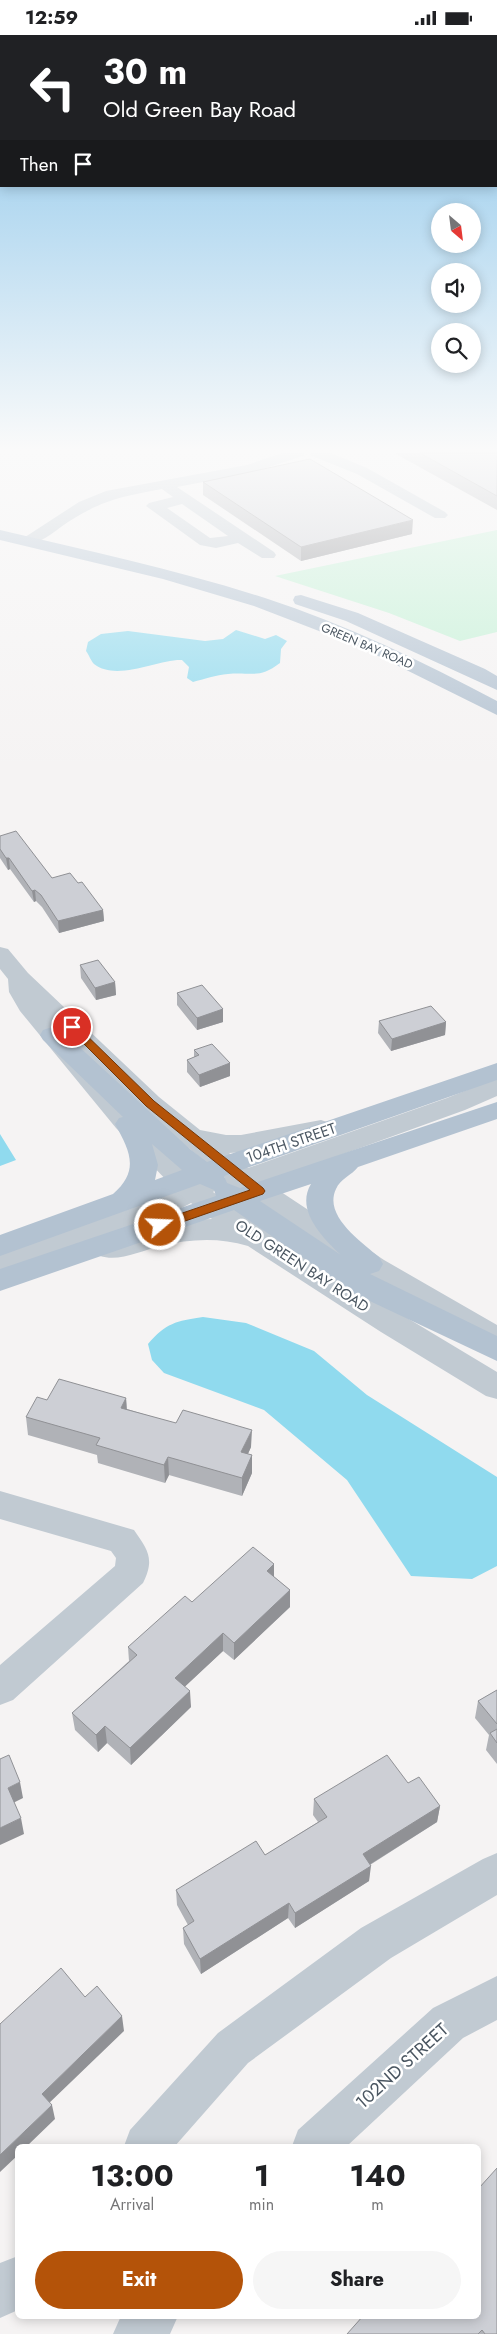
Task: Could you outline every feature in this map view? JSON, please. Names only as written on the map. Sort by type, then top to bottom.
[{"type":"main road","name":"GREEN BAY ROAD","points":[[103,560],[225,591],[291,614],[433,675],[497,709]]},
{"type":"main road","name":"GREEN BAY ROAD","points":[[168,560],[208,570],[352,617],[479,673],[497,684]]},
{"type":"main road","points":[[52,1035],[172,1148],[220,1186],[367,1287],[497,1349]]},
{"type":"main road","name":"104TH STREET","points":[[0,1280],[36,1267],[220,1186],[338,1126],[497,1071]]},
{"type":"main road","name":"104TH STREET","points":[[0,1246],[124,1201],[220,1186],[353,1159],[497,1110]]},
{"type":"main road","points":[[124,1201],[137,1189],[144,1171],[142,1149],[128,1124]]},
{"type":"main road","points":[[353,1159],[336,1170],[327,1179],[321,1192],[321,1213],[330,1228],[369,1264]]},
{"type":"street","name":"OLD GREEN BAY ROAD","points":[[0,954],[10,981],[52,1035],[128,1124],[220,1186],[369,1264],[497,1339]]},
{"type":"street","name":"OLD GREEN BAY ROAD","points":[[10,981],[187,1134],[220,1186],[262,1240],[409,1335],[497,1387]]},
{"type":"street","points":[[0,1265],[158,1207],[456,1104],[497,1086]]},
{"type":"street","points":[[187,1134],[208,1143],[226,1145],[338,1126]]},
{"type":"street","points":[[36,1267],[189,1231],[228,1230],[262,1240]]},
{"type":"street","points":[[0,1505],[122,1540],[133,1556],[131,1573],[0,1688]]},
{"type":"street","points":[[148,2144],[234,2048],[376,1943],[497,1873]]},
{"type":"street","name":"102ND STREET","points":[[316,2144],[448,2023],[497,1997]]},
{"type":"street","points":[[0,2294],[15,2282]]},
{"type":"street","points":[[137,2334],[151,2319]]},
{"type":"green space","points":[[351,560],[497,560],[497,632],[460,641],[389,613],[275,576]]},
{"type":"water","points":[[236,630],[265,639],[276,635],[287,641],[281,649],[280,663],[261,673],[224,675],[193,682],[187,678],[189,667],[182,660],[114,671],[103,669],[94,664],[86,651],[88,642],[101,634],[128,631],[205,641],[223,639]]},
{"type":"water","points":[[0,1134],[16,1160],[0,1166]]},
{"type":"water","points":[[203,1317],[246,1323],[314,1351],[367,1395],[497,1477],[497,1566],[472,1579],[411,1576],[347,1480],[264,1410],[164,1373],[152,1360],[148,1344],[160,1331],[172,1324]]},
{"type":"building","points":[[16,831],[52,878],[70,873],[78,883],[82,882],[103,910],[58,921],[41,895],[35,890],[32,891],[9,858],[6,858],[0,849],[0,836]]},
{"type":"building","points":[[98,960],[115,982],[95,988],[80,965]]},
{"type":"building","points":[[202,985],[223,1009],[197,1018],[177,993]]},
{"type":"building","points":[[431,1006],[446,1022],[392,1039],[379,1021]]},
{"type":"building","points":[[212,1044],[230,1063],[199,1075],[187,1060],[199,1055],[194,1050]]},
{"type":"building","points":[[59,1379],[126,1398],[121,1408],[176,1423],[183,1410],[252,1430],[241,1452],[252,1455],[242,1478],[168,1457],[164,1465],[96,1445],[100,1438],[26,1417],[37,1397],[47,1400]]},
{"type":"building","points":[[253,1547],[274,1564],[267,1571],[290,1590],[234,1643],[223,1633],[175,1678],[190,1691],[130,1748],[105,1726],[96,1735],[72,1713],[137,1655],[128,1647],[185,1596],[192,1602]]},
{"type":"building","points":[[497,1690],[497,1724],[478,1701]]},
{"type":"building","points":[[497,1729],[497,1743],[490,1733]]},
{"type":"building","points":[[9,1755],[20,1782],[8,1788],[21,1818],[0,1828],[0,1759]]},
{"type":"building","points":[[387,1755],[408,1783],[419,1777],[440,1806],[363,1854],[371,1866],[295,1913],[289,1903],[200,1959],[183,1928],[194,1921],[176,1890],[256,1841],[265,1855],[327,1817],[314,1799]]},
{"type":"building","points":[[61,1968],[85,1997],[97,1986],[122,2016],[42,2094],[52,2105],[0,2155],[0,2024]]},
{"type":"building","points":[[497,2168],[497,2334],[485,2334],[482,2330],[478,2334],[347,2334],[360,2319],[481,2319],[481,2186]]},
{"type":"route","points":[[72,1027],[140,1095],[259,1191],[160,1225]]}]
